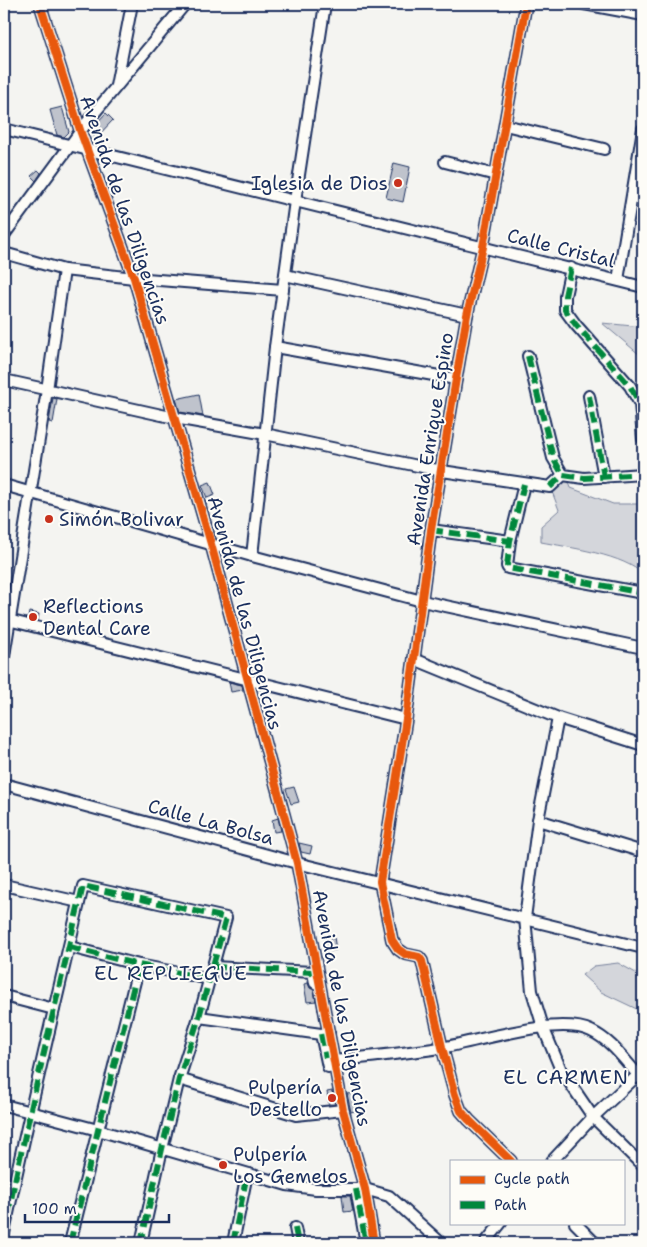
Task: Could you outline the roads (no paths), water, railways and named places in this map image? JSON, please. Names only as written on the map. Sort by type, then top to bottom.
[{"type":"street","name":"Avenida de las Diligencias","points":[[40,4],[80,133],[134,278],[211,544],[297,863],[325,1034],[334,1061],[360,1189],[374,1243]]},
{"type":"street","points":[[116,88],[132,4]]},
{"type":"street","points":[[4,234],[91,117],[186,4]]},
{"type":"street","points":[[252,556],[275,347],[325,4]]},
{"type":"street","name":"Avenida Enrique Espino","points":[[380,882],[406,719],[431,530],[456,379],[467,315],[484,247],[526,4]]},
{"type":"street","points":[[584,4],[643,15]]},
{"type":"street","points":[[505,125],[604,149]]},
{"type":"street","name":"Calle Cristal","points":[[4,129],[643,287]]},
{"type":"street","points":[[618,280],[643,129]]},
{"type":"street","points":[[445,162],[496,174]]},
{"type":"street","points":[[4,253],[64,270],[134,278],[283,290]]},
{"type":"street","points":[[571,268],[564,310],[630,386],[640,404],[643,439]]},
{"type":"street","points":[[4,656],[7,620],[47,390],[64,270]]},
{"type":"street","points":[[285,275],[467,315]]},
{"type":"street","points":[[275,347],[456,379]]},
{"type":"street","points":[[528,356],[553,458],[563,475]]},
{"type":"street","points":[[4,380],[175,418],[265,434],[442,471],[550,487],[563,475]]},
{"type":"street","points":[[589,396],[604,477]]},
{"type":"street","points":[[563,475],[584,478],[643,474]]},
{"type":"street","points":[[524,484],[510,541],[507,566],[510,569],[643,593]]},
{"type":"street","points":[[4,485],[252,556],[422,601],[643,648]]},
{"type":"street","points":[[431,530],[510,541]]},
{"type":"street","points":[[7,620],[406,719]]},
{"type":"street","points":[[414,659],[558,718],[643,745]]},
{"type":"street","points":[[558,718],[538,820],[525,918],[532,991],[561,1070],[593,1117],[643,1166]]},
{"type":"street","name":"Calle La Bolsa","points":[[4,784],[297,863],[643,948]]},
{"type":"street","points":[[538,820],[643,852]]},
{"type":"street","points":[[380,882],[392,940],[398,949],[405,954],[419,957],[422,961],[442,1047],[461,1111],[510,1160]]},
{"type":"street","points":[[4,885],[79,902]]},
{"type":"street","points":[[4,1232],[5,1217],[29,1111],[70,947],[83,886],[226,918],[199,1017],[179,1079],[141,1243]]},
{"type":"street","points":[[70,947],[139,965],[210,979]]},
{"type":"street","points":[[71,1243],[139,965]]},
{"type":"street","points":[[213,967],[313,972],[320,1019]]},
{"type":"street","points":[[4,996],[54,1009]]},
{"type":"street","points":[[199,1017],[325,1034],[333,1087]]},
{"type":"street","points":[[334,1061],[442,1047],[544,1027],[573,1027],[589,1030],[618,1051],[642,1075],[593,1117],[553,1160]]},
{"type":"street","points":[[179,1079],[296,1115],[343,1110]]},
{"type":"street","points":[[4,1105],[162,1148],[287,1185],[316,1189],[360,1189],[389,1196],[442,1243]]},
{"type":"street","points":[[233,1243],[247,1174]]},
{"type":"street","points":[[360,1189],[366,1243]]},
{"type":"street","points":[[486,1243],[500,1224]]},
{"type":"street","points":[[576,1224],[595,1243]]},
{"type":"street","points":[[295,1228],[298,1243]]},
{"type":"place","name":"Iglesia de Dios","points":[[398,183]]},
{"type":"place","name":"Simón Bolivar","points":[[49,519]]},
{"type":"place","name":"Reflections Dental Care","points":[[33,617]]},
{"type":"place","name":"Pulpería Destello","points":[[332,1098]]},
{"type":"place","name":"Pulpería Los Gemelos","points":[[223,1165]]},
{"type":"district","name":"EL REPLIEGUE","points":[[171,973]]},
{"type":"district","name":"EL CARMEN","points":[[566,1077]]}]
